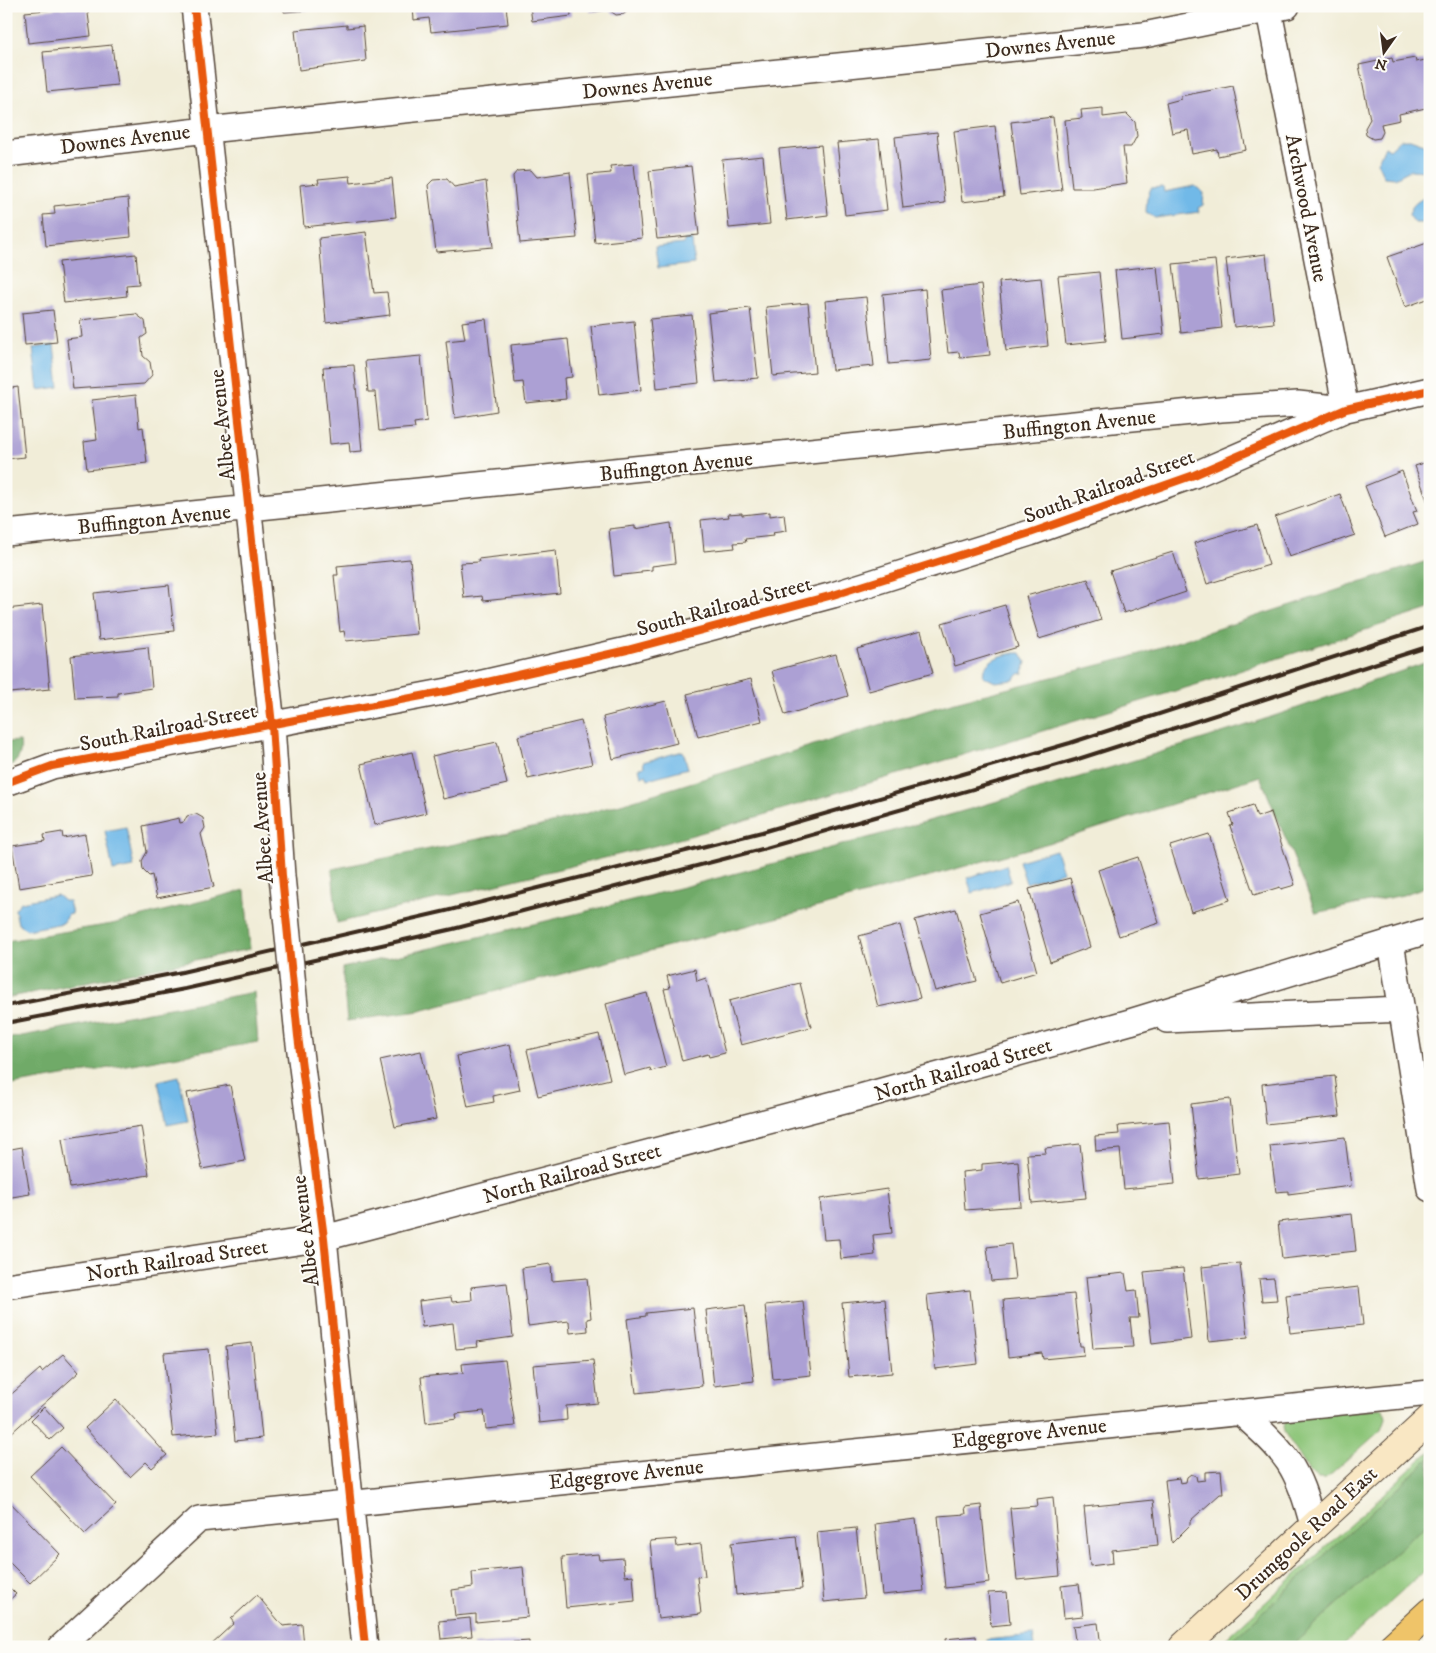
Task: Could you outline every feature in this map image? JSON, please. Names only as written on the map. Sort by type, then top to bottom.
[{"type":"highway","points":[[1392,1647],[1430,1612]]},
{"type":"main road","name":"Drumgoole Road East","points":[[1183,1647],[1430,1419]]},
{"type":"street","name":"Albee Avenue","points":[[194,6],[272,725],[282,876],[298,1036],[324,1238],[365,1647]]},
{"type":"street","name":"Downes Avenue","points":[[6,154],[207,130],[1144,35],[1275,7]]},
{"type":"street","name":"Archwood Avenue","points":[[1275,7],[1346,409]]},
{"type":"street","name":"South Railroad Street","points":[[6,783],[52,766],[448,691],[617,652],[834,594],[1030,533],[1194,475],[1346,409],[1430,390]]},
{"type":"street","name":"Buffington Avenue","points":[[6,533],[249,510],[1221,409],[1298,404],[1346,409]]},
{"type":"street","name":"North Railroad Street","points":[[6,1286],[324,1238],[860,1098],[1130,1022],[1430,930]]},
{"type":"street","points":[[1391,942],[1430,1189]]},
{"type":"street","name":"North Railroad Street","points":[[1130,1022],[1401,1009]]},
{"type":"street","name":"Edgegrove Avenue","points":[[61,1647],[199,1518],[1430,1393]]},
{"type":"street","points":[[1240,1412],[1267,1436],[1290,1461],[1305,1493],[1314,1526]]},
{"type":"green space","points":[[1430,560],[1430,609],[1202,683],[753,818],[654,846],[337,923],[332,869],[537,827],[624,803],[951,703],[1130,657]]},
{"type":"green space","points":[[1430,661],[1430,885],[1403,895],[1316,913],[1260,776],[1067,838],[822,906],[420,1011],[347,1021],[342,968],[684,887],[911,826],[1023,794],[1247,725]]},
{"type":"green space","points":[[20,741],[21,745],[17,760],[6,767],[6,742]]},
{"type":"green space","points":[[245,890],[250,949],[6,998],[6,941],[112,924]]},
{"type":"green space","points":[[254,992],[258,1042],[6,1086],[6,1039]]},
{"type":"green space","points":[[1384,1409],[1386,1418],[1382,1429],[1326,1479],[1318,1479],[1310,1472],[1284,1432],[1283,1426],[1287,1416]]},
{"type":"green space","points":[[1430,1451],[1430,1458],[1225,1647],[1217,1647]]},
{"type":"green space","points":[[1430,1458],[1430,1521],[1290,1647],[1225,1647]]},
{"type":"green space","points":[[1430,1521],[1430,1565],[1341,1647],[1290,1647]]},
{"type":"water","points":[[1401,139],[1410,139],[1430,146],[1430,169],[1426,171],[1410,170],[1395,178],[1384,177],[1377,162],[1385,147],[1390,149]]},
{"type":"water","points":[[1195,186],[1204,193],[1203,205],[1198,208],[1199,212],[1155,218],[1146,212],[1147,198],[1151,188],[1163,187],[1164,192]]},
{"type":"water","points":[[1430,194],[1430,219],[1422,223],[1415,223],[1409,215],[1412,207]]},
{"type":"water","points":[[692,239],[694,264],[658,268],[655,247],[684,244],[684,240]]},
{"type":"water","points":[[54,345],[59,387],[38,390],[33,348]]},
{"type":"water","points":[[1014,653],[1021,653],[1026,662],[1023,673],[1019,674],[1014,680],[995,682],[983,676],[984,670],[994,659]]},
{"type":"water","points":[[683,751],[688,768],[648,779],[646,775],[641,776],[639,768],[644,767],[643,762]]},
{"type":"water","points":[[126,827],[134,867],[113,871],[105,831]]},
{"type":"water","points":[[1056,850],[1063,872],[1026,883],[1019,861]]},
{"type":"water","points":[[1006,865],[1011,881],[972,893],[967,878]]},
{"type":"water","points":[[57,895],[64,901],[69,901],[72,914],[68,915],[63,923],[27,930],[18,924],[15,909],[21,902]]},
{"type":"water","points":[[179,1076],[188,1121],[167,1125],[158,1081]]},
{"type":"water","points":[[1033,1635],[1035,1647],[987,1647],[987,1640]]},
{"type":"building","points":[[87,6],[91,36],[28,43],[25,12]]},
{"type":"building","points":[[284,6],[339,6],[339,8],[284,12]]},
{"type":"building","points":[[413,6],[506,6],[508,24],[431,32],[429,18],[414,20]]},
{"type":"building","points":[[530,6],[570,6],[571,16],[532,21]]},
{"type":"building","points":[[589,6],[630,6],[630,9],[624,14],[616,15],[609,10],[590,12]]},
{"type":"building","points":[[347,25],[347,28],[363,26],[366,61],[299,70],[295,30]]},
{"type":"building","points":[[112,45],[117,85],[47,92],[43,52]]},
{"type":"building","points":[[1392,58],[1393,62],[1415,58],[1416,62],[1430,59],[1430,107],[1399,114],[1400,120],[1381,124],[1383,132],[1380,138],[1373,139],[1366,135],[1365,128],[1370,119],[1359,65]]},
{"type":"building","points":[[1233,86],[1246,150],[1218,156],[1217,149],[1192,154],[1188,130],[1172,133],[1166,103],[1181,99],[1181,96]]},
{"type":"building","points":[[1103,108],[1103,117],[1127,114],[1135,122],[1137,136],[1131,147],[1123,147],[1127,183],[1093,188],[1072,188],[1065,120],[1082,118],[1081,110]]},
{"type":"building","points":[[1053,117],[1062,190],[1020,195],[1011,122]]},
{"type":"building","points":[[995,126],[1004,197],[962,202],[954,131]]},
{"type":"building","points":[[937,132],[945,203],[903,208],[895,137]]},
{"type":"building","points":[[879,139],[887,210],[845,215],[837,143]]},
{"type":"building","points":[[821,145],[828,215],[787,220],[779,149]]},
{"type":"building","points":[[763,156],[770,224],[729,228],[722,160]]},
{"type":"building","points":[[634,164],[642,238],[595,243],[588,175],[611,173],[610,166]]},
{"type":"building","points":[[691,166],[699,235],[657,239],[649,171]]},
{"type":"building","points":[[531,170],[537,177],[570,172],[577,238],[520,243],[513,176],[517,171]]},
{"type":"building","points":[[350,176],[351,183],[392,178],[396,217],[304,227],[300,185],[319,183],[318,179]]},
{"type":"building","points":[[447,179],[454,187],[486,181],[493,247],[436,252],[428,185],[433,180]]},
{"type":"building","points":[[128,198],[131,237],[46,246],[43,215],[55,214],[54,206]]},
{"type":"building","points":[[366,232],[374,293],[387,292],[390,315],[326,323],[319,238]]},
{"type":"building","points":[[1430,242],[1430,298],[1405,307],[1387,257]]},
{"type":"building","points":[[136,254],[139,284],[126,285],[127,296],[64,303],[59,262]]},
{"type":"building","points":[[1266,254],[1274,323],[1234,327],[1226,259]]},
{"type":"building","points":[[1215,260],[1222,328],[1181,333],[1173,264]]},
{"type":"building","points":[[1157,266],[1164,334],[1122,339],[1115,270]]},
{"type":"building","points":[[1099,272],[1106,341],[1066,345],[1058,276]]},
{"type":"building","points":[[1041,278],[1048,346],[1006,351],[999,282]]},
{"type":"building","points":[[981,285],[990,355],[960,358],[959,352],[948,353],[941,290]]},
{"type":"building","points":[[925,289],[931,360],[889,364],[883,294]]},
{"type":"building","points":[[866,297],[874,366],[832,370],[825,301]]},
{"type":"building","points":[[808,303],[815,372],[773,376],[766,307]]},
{"type":"building","points":[[750,308],[758,378],[716,382],[708,313]]},
{"type":"building","points":[[53,310],[57,342],[25,345],[22,313]]},
{"type":"building","points":[[136,314],[145,321],[147,334],[141,338],[143,356],[150,362],[152,375],[144,384],[73,389],[67,339],[82,337],[80,320]]},
{"type":"building","points":[[692,315],[699,383],[657,388],[650,319]]},
{"type":"building","points":[[486,319],[497,411],[455,418],[446,341],[465,339],[462,322]]},
{"type":"building","points":[[634,321],[641,390],[599,395],[591,326]]},
{"type":"building","points":[[568,339],[572,377],[564,378],[566,399],[526,403],[523,382],[515,383],[511,345]]},
{"type":"building","points":[[421,356],[427,421],[414,423],[415,428],[379,431],[375,392],[368,392],[365,361]]},
{"type":"building","points":[[354,365],[362,451],[350,452],[349,442],[330,444],[323,367]]},
{"type":"building","points":[[18,387],[25,457],[6,459],[6,389]]},
{"type":"building","points":[[136,395],[139,428],[143,427],[147,463],[87,470],[84,442],[97,440],[92,400]]},
{"type":"building","points":[[1430,461],[1430,506],[1429,506],[1415,466]]},
{"type":"building","points":[[1402,471],[1417,511],[1413,512],[1418,524],[1385,537],[1365,486]]},
{"type":"building","points":[[1340,494],[1355,535],[1289,557],[1275,517]]},
{"type":"building","points":[[770,512],[770,516],[784,514],[786,531],[772,533],[773,536],[745,539],[746,542],[734,543],[735,548],[704,551],[701,520],[729,517],[728,514],[742,513],[742,515]]},
{"type":"building","points":[[671,523],[675,563],[652,566],[652,570],[641,571],[641,573],[614,576],[609,529],[635,526],[635,529]]},
{"type":"building","points":[[1257,525],[1269,565],[1207,584],[1194,543]]},
{"type":"building","points":[[556,550],[560,593],[483,601],[482,596],[464,598],[460,563],[479,562],[478,559]]},
{"type":"building","points":[[1173,552],[1186,592],[1124,613],[1110,571]]},
{"type":"building","points":[[410,559],[417,634],[346,641],[344,631],[340,632],[334,575],[338,575],[337,566]]},
{"type":"building","points":[[1088,579],[1101,620],[1039,639],[1026,596]]},
{"type":"building","points":[[169,585],[174,631],[99,640],[94,593]]},
{"type":"building","points":[[42,605],[50,689],[10,693],[6,651],[6,609]]},
{"type":"building","points":[[1005,605],[1018,647],[955,666],[942,623]]},
{"type":"building","points":[[921,631],[933,673],[869,691],[857,649]]},
{"type":"building","points":[[148,647],[152,688],[118,693],[118,696],[75,698],[71,656]]},
{"type":"building","points":[[836,654],[848,696],[785,715],[772,671]]},
{"type":"building","points":[[751,679],[762,721],[698,737],[687,694]]},
{"type":"building","points":[[666,701],[677,743],[613,759],[603,717]]},
{"type":"building","points":[[581,721],[592,764],[528,779],[518,736]]},
{"type":"building","points":[[497,742],[507,784],[443,799],[432,756]]},
{"type":"building","points":[[412,752],[426,813],[375,825],[361,764]]},
{"type":"building","points":[[1253,805],[1257,817],[1271,812],[1295,885],[1281,889],[1280,887],[1254,895],[1230,826],[1233,825],[1229,813]]},
{"type":"building","points":[[196,814],[203,818],[205,828],[201,834],[214,887],[157,898],[152,875],[149,876],[143,870],[142,861],[147,852],[143,826],[179,818],[180,823],[184,822],[187,816]]},
{"type":"building","points":[[62,832],[63,838],[85,834],[92,876],[19,888],[12,846],[45,841],[44,835]]},
{"type":"building","points":[[1209,834],[1230,900],[1191,912],[1170,846]]},
{"type":"building","points":[[1138,857],[1159,923],[1119,936],[1098,870]]},
{"type":"building","points":[[1070,878],[1090,947],[1050,962],[1029,889]]},
{"type":"building","points":[[1018,902],[1037,972],[1000,983],[980,913]]},
{"type":"building","points":[[956,909],[977,981],[935,991],[915,920]]},
{"type":"building","points":[[900,925],[920,998],[878,1007],[859,936]]},
{"type":"building","points":[[695,969],[697,981],[706,978],[725,1053],[709,1057],[708,1054],[682,1061],[664,989],[670,988],[667,976]]},
{"type":"building","points":[[800,983],[811,1027],[741,1045],[729,1001]]},
{"type":"building","points":[[647,993],[666,1067],[651,1071],[650,1068],[624,1075],[606,1004]]},
{"type":"building","points":[[599,1034],[610,1079],[538,1096],[527,1050]]},
{"type":"building","points":[[510,1044],[520,1090],[493,1096],[494,1102],[468,1107],[457,1056]]},
{"type":"building","points":[[421,1051],[436,1119],[395,1127],[380,1060]]},
{"type":"building","points":[[1335,1076],[1340,1116],[1266,1124],[1262,1084]]},
{"type":"building","points":[[230,1085],[245,1161],[202,1169],[187,1093]]},
{"type":"building","points":[[1230,1099],[1239,1174],[1199,1179],[1191,1104]]},
{"type":"building","points":[[1169,1121],[1175,1184],[1124,1189],[1120,1149],[1096,1151],[1095,1136],[1119,1134],[1118,1126]]},
{"type":"building","points":[[141,1126],[149,1175],[70,1188],[62,1139]]},
{"type":"building","points":[[1345,1137],[1351,1186],[1288,1194],[1288,1191],[1276,1192],[1270,1146]]},
{"type":"building","points":[[1080,1144],[1086,1198],[1032,1203],[1027,1154],[1046,1153],[1045,1148]]},
{"type":"building","points":[[22,1147],[30,1194],[6,1198],[6,1150]]},
{"type":"building","points":[[1018,1161],[1021,1206],[965,1210],[962,1172],[982,1170],[982,1164]]},
{"type":"building","points":[[887,1189],[892,1233],[873,1235],[875,1255],[841,1259],[839,1239],[824,1240],[820,1199]]},
{"type":"building","points":[[1352,1214],[1356,1251],[1282,1259],[1278,1222]]},
{"type":"building","points":[[1011,1244],[1015,1279],[991,1281],[987,1247]]},
{"type":"building","points":[[1240,1263],[1248,1337],[1209,1341],[1202,1267]]},
{"type":"building","points":[[551,1264],[552,1281],[587,1278],[591,1318],[587,1319],[588,1331],[570,1333],[569,1321],[528,1326],[522,1268]]},
{"type":"building","points":[[1183,1268],[1191,1339],[1152,1344],[1144,1272]]},
{"type":"building","points":[[1125,1273],[1128,1291],[1136,1290],[1139,1318],[1130,1318],[1133,1347],[1093,1349],[1086,1277]]},
{"type":"building","points":[[1274,1278],[1277,1300],[1262,1301],[1259,1279]]},
{"type":"building","points":[[507,1283],[513,1337],[477,1342],[478,1347],[456,1349],[453,1323],[422,1327],[419,1301],[451,1297],[452,1302],[472,1300],[471,1287]]},
{"type":"building","points":[[1359,1287],[1363,1325],[1290,1333],[1286,1295]]},
{"type":"building","points":[[970,1290],[978,1364],[935,1369],[927,1295]]},
{"type":"building","points":[[1074,1294],[1080,1346],[1083,1346],[1084,1355],[1043,1359],[1042,1353],[1008,1357],[1003,1300]]},
{"type":"building","points":[[885,1299],[892,1373],[849,1377],[842,1303]]},
{"type":"building","points":[[803,1301],[811,1375],[773,1379],[765,1305]]},
{"type":"building","points":[[745,1305],[754,1381],[714,1386],[706,1310]]},
{"type":"building","points":[[693,1308],[702,1386],[636,1393],[627,1319],[646,1316],[646,1313]]},
{"type":"building","points":[[252,1343],[262,1438],[235,1441],[226,1346]]},
{"type":"building","points":[[209,1349],[218,1433],[173,1437],[164,1353]]},
{"type":"building","points":[[63,1354],[79,1372],[9,1435],[6,1432],[6,1399],[40,1369],[42,1372]]},
{"type":"building","points":[[505,1360],[515,1426],[486,1429],[484,1411],[456,1414],[457,1419],[426,1423],[421,1377],[463,1373],[462,1364]]},
{"type":"building","points":[[593,1360],[598,1403],[566,1406],[567,1420],[539,1423],[533,1365]]},
{"type":"building","points":[[116,1399],[167,1455],[152,1468],[146,1462],[130,1477],[85,1428]]},
{"type":"building","points":[[44,1407],[63,1428],[50,1440],[31,1420]]},
{"type":"building","points":[[61,1447],[116,1505],[85,1534],[30,1476]]},
{"type":"building","points":[[1221,1471],[1223,1494],[1220,1494],[1190,1521],[1190,1525],[1172,1543],[1165,1480],[1179,1478],[1180,1483],[1186,1482],[1187,1477],[1191,1474],[1196,1476],[1197,1481],[1205,1480],[1205,1472]]},
{"type":"building","points":[[1053,1497],[1060,1576],[1017,1580],[1010,1508],[1038,1506],[1037,1499]]},
{"type":"building","points":[[6,1498],[60,1554],[30,1583],[6,1559]]},
{"type":"building","points":[[1153,1500],[1158,1545],[1112,1550],[1113,1563],[1090,1566],[1084,1507]]},
{"type":"building","points":[[981,1505],[989,1583],[945,1588],[938,1516],[966,1514],[965,1507]]},
{"type":"building","points":[[916,1519],[924,1591],[882,1595],[875,1524]]},
{"type":"building","points":[[856,1528],[864,1598],[824,1602],[817,1532]]},
{"type":"building","points":[[796,1536],[802,1589],[736,1595],[731,1543]]},
{"type":"building","points":[[676,1539],[677,1547],[701,1544],[705,1576],[697,1577],[701,1614],[658,1619],[650,1541]]},
{"type":"building","points":[[598,1554],[599,1560],[623,1558],[625,1576],[633,1575],[635,1601],[566,1608],[562,1557]]},
{"type":"building","points":[[523,1567],[528,1617],[476,1622],[476,1614],[455,1616],[452,1590],[473,1587],[472,1572]]},
{"type":"building","points":[[6,1584],[16,1594],[6,1603]]},
{"type":"building","points":[[1079,1584],[1083,1616],[1064,1618],[1061,1586]]},
{"type":"building","points":[[1007,1592],[1010,1624],[991,1626],[988,1593]]},
{"type":"building","points":[[257,1595],[283,1626],[302,1624],[304,1647],[208,1647],[234,1623],[231,1619]]},
{"type":"building","points":[[470,1618],[472,1636],[441,1639],[439,1621]]},
{"type":"building","points":[[1098,1623],[1101,1647],[1076,1647],[1073,1626]]},
{"type":"building","points":[[976,1636],[977,1647],[946,1647],[945,1639]]},
{"type":"building","points":[[529,1641],[529,1647],[473,1647],[473,1645]]},
{"type":"railway","points":[[6,1006],[182,972],[446,911],[762,832],[1070,743],[1430,626]]},
{"type":"railway","points":[[6,1023],[185,989],[453,929],[766,848],[1075,760],[1430,646]]},
{"type":"cycle path","points":[[194,6],[272,725],[282,876],[298,1036],[324,1238],[365,1647]]},
{"type":"cycle path","points":[[6,783],[52,766],[448,691],[627,650],[833,595],[1030,533],[1194,475],[1346,409],[1430,390]]}]
